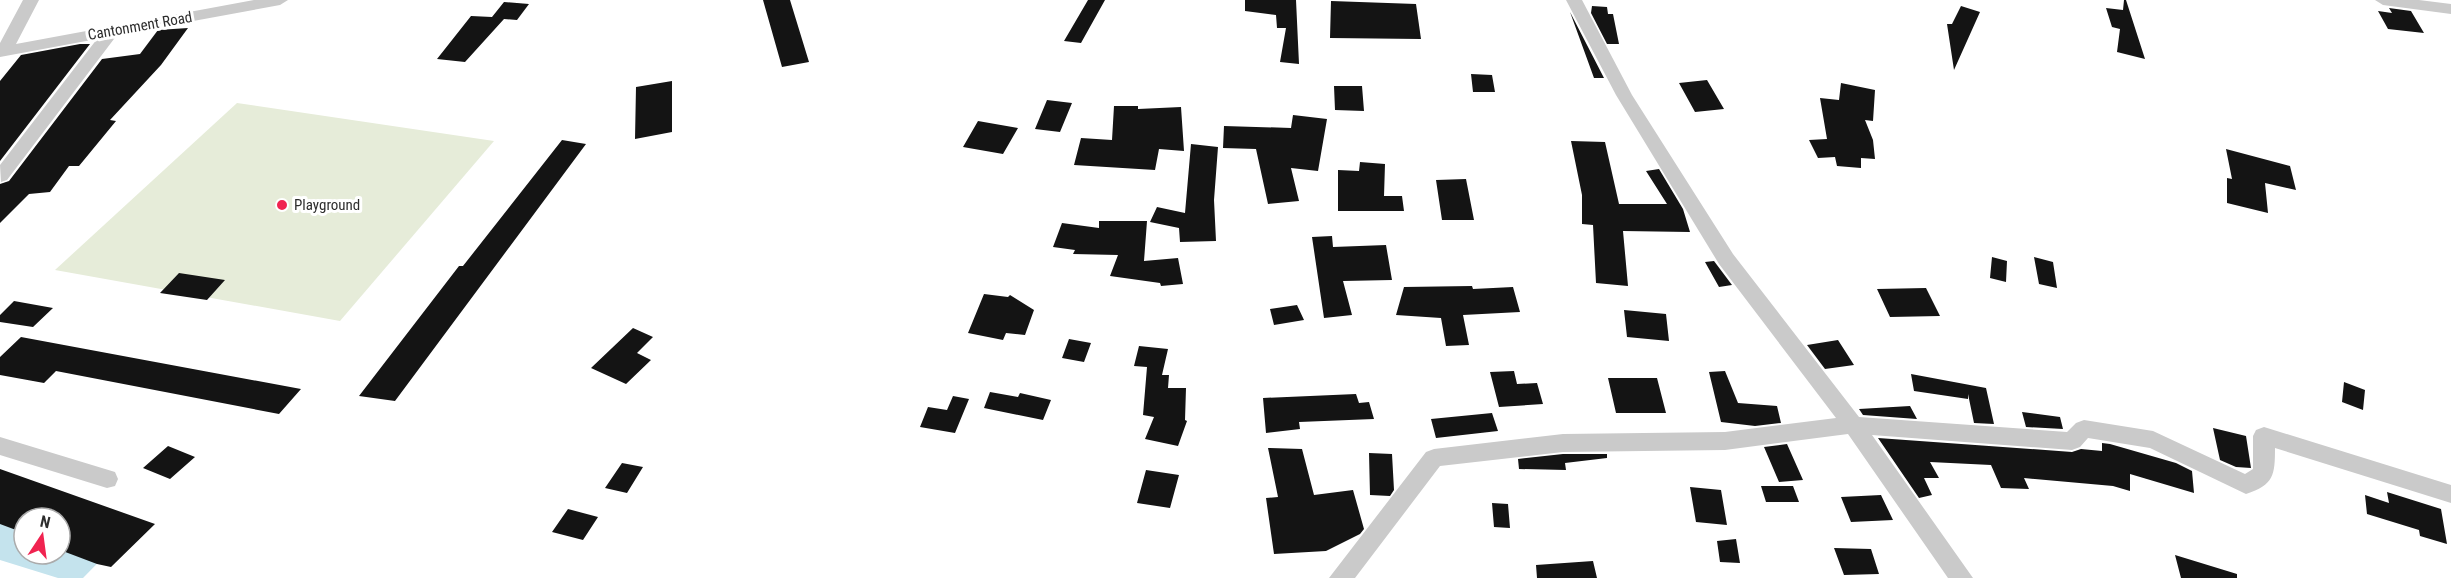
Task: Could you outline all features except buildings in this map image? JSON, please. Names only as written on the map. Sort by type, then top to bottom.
[{"type":"street","points":[[2,51],[31,0]]},
{"type":"street","name":"Cantonment Road","points":[[2,51],[280,0]]},
{"type":"street","points":[[1574,0],[1624,95],[1726,259],[1853,425],[1961,578]]},
{"type":"street","points":[[2383,0],[2451,9]]},
{"type":"street","points":[[1,176],[112,32]]},
{"type":"street","points":[[1341,578],[1434,458],[1563,443],[1725,441],[1853,425],[2072,441],[2084,429],[2153,440],[2246,485],[2264,473],[2264,436],[2451,494]]},
{"type":"street","points":[[0,446],[107,479]]},
{"type":"green space","name":"Playground","points":[[237,103],[494,141],[340,321],[55,270]]},
{"type":"water","points":[[0,488],[59,506],[12,506],[12,564],[0,560]]},
{"type":"water","points":[[72,510],[132,528],[83,578],[58,578],[19,566],[72,566]]},
{"type":"place","name":"Playground","points":[[282,205]]}]
